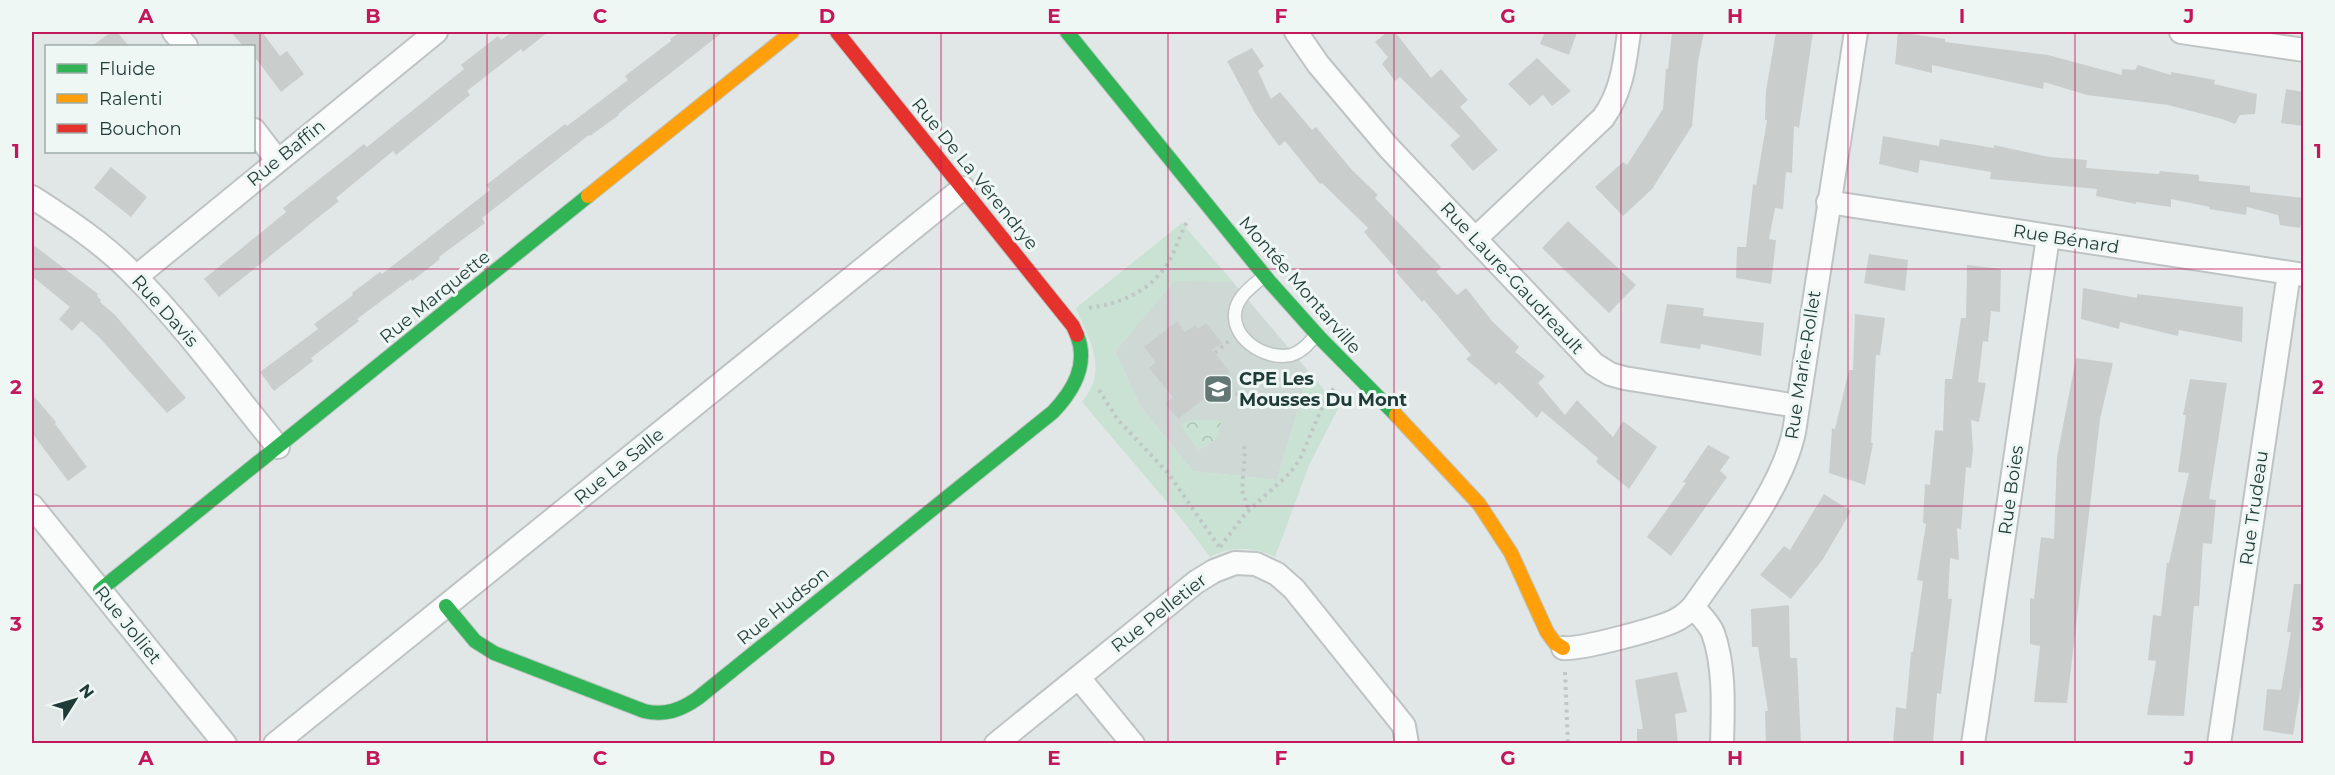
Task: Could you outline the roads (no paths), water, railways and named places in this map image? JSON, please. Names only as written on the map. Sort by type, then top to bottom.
[{"type":"street","points":[[174,32],[185,45]]},
{"type":"street","name":"Rue Baffin","points":[[136,277],[436,32]]},
{"type":"street","name":"Rue Marquette","points":[[100,590],[792,32]]},
{"type":"street","name":"Rue De La Vérendrye","points":[[837,32],[1068,319],[1080,341],[1082,362],[1080,376]]},
{"type":"street","name":"Montée Montarville","points":[[1067,32],[1265,276],[1479,504],[1508,547],[1547,632],[1555,643],[1563,648]]},
{"type":"street","name":"Rue Laure-Gaudreault","points":[[1296,32],[1308,51],[1366,121],[1475,240],[1594,364],[1610,374],[1797,406]]},
{"type":"street","points":[[1475,240],[1607,113],[1620,86],[1629,32]]},
{"type":"street","name":"Rue Marie-Rollet","points":[[1563,648],[1580,647],[1668,624],[1682,617],[1693,607],[1776,481],[1791,443],[1856,32]]},
{"type":"street","points":[[2181,32],[2304,50]]},
{"type":"street","points":[[255,131],[278,160]]},
{"type":"street","name":"Rue La Salle","points":[[275,744],[963,188]]},
{"type":"street","name":"Rue Davis","points":[[32,197],[76,227],[136,277],[196,345],[278,447]]},
{"type":"street","name":"Rue Bénard","points":[[1828,202],[2296,274]]},
{"type":"street","name":"Rue Boies","points":[[1973,744],[2048,237]]},
{"type":"street","name":"Rue Trudeau","points":[[2219,744],[2296,274]]},
{"type":"street","name":"Rue Hudson","points":[[446,606],[475,640],[494,653],[644,711],[664,714],[678,711],[707,691],[1053,412],[1071,392],[1080,376]]},
{"type":"street","name":"Rue Jolliet","points":[[32,506],[225,744]]},
{"type":"street","name":"Rue Pelletier","points":[[996,744],[1196,582],[1214,571],[1224,556],[1263,566],[1289,584],[1404,726],[1407,744]]},
{"type":"street","points":[[1693,607],[1710,628],[1718,651],[1722,702],[1722,744]]},
{"type":"street","points":[[1079,678],[1133,744]]},
{"type":"lane","points":[[1265,276],[1247,292],[1236,308],[1238,326],[1250,344],[1259,351],[1271,355],[1292,355],[1301,350],[1317,334]]},
{"type":"place","name":"CPE Les Mousses Du Mont","points":[[1218,389]]}]
